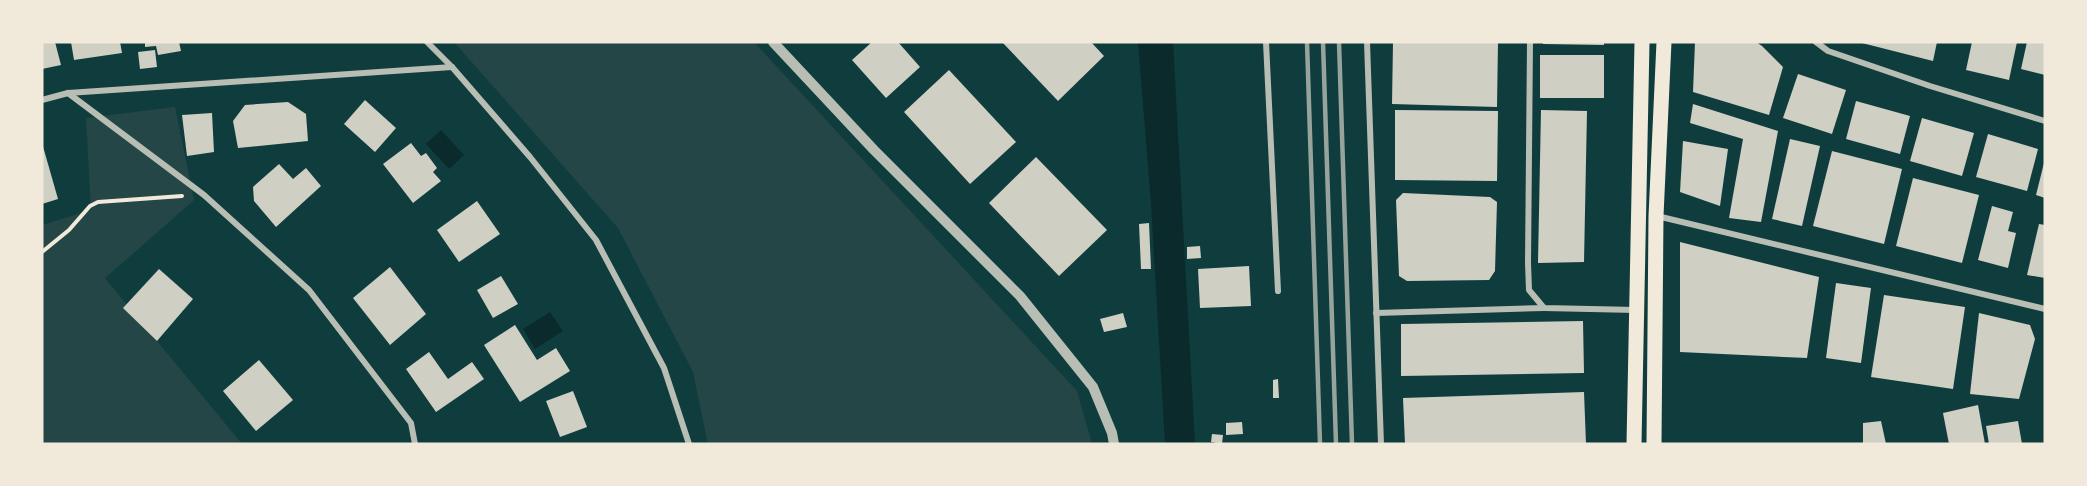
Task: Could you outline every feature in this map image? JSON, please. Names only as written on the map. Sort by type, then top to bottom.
[{"type":"main road","points":[[1634,444],[1642,42]]},
{"type":"main road","points":[[1654,444],[1656,216],[1664,42]]},
{"type":"street","points":[[427,42],[452,67],[530,157],[596,240],[664,368],[690,444]]},
{"type":"street","points":[[773,42],[874,150],[1020,297],[1093,387],[1112,433],[1114,444]]},
{"type":"street","points":[[1266,42],[1278,291]]},
{"type":"street","points":[[1367,42],[1381,444]]},
{"type":"street","points":[[1530,42],[1529,290],[1544,308]]},
{"type":"street","points":[[1816,42],[1828,51],[1930,86],[2045,121]]},
{"type":"street","points":[[1828,51],[1829,42]]},
{"type":"street","points":[[42,100],[68,93],[452,67]]},
{"type":"street","points":[[68,93],[204,195],[309,290],[411,423],[415,444]]},
{"type":"street","points":[[1656,216],[2045,309]]},
{"type":"street","points":[[1376,313],[1544,308],[1636,310]]},
{"type":"path","points":[[42,252],[69,230],[90,206],[98,202],[204,195]]},
{"type":"shaded area","points":[[454,42],[754,42],[1077,391],[1092,444],[708,444],[693,372],[618,228]]},
{"type":"shaded area","points":[[1138,42],[1173,42],[1195,444],[1165,444],[1151,204]]},
{"type":"shaded area","points":[[175,107],[194,200],[105,278],[242,444],[42,444],[42,225],[91,210],[86,118]]},
{"type":"shaded area","points":[[441,130],[464,155],[449,169],[426,144]]},
{"type":"shaded area","points":[[550,312],[563,331],[535,349],[523,329]]},
{"type":"building","points":[[42,42],[55,42],[61,65],[42,69]]},
{"type":"building","points":[[71,42],[120,42],[122,53],[74,60]]},
{"type":"building","points":[[145,42],[179,42],[181,51],[158,55],[156,46],[145,47]]},
{"type":"building","points":[[872,42],[898,42],[920,67],[886,98],[852,60]]},
{"type":"building","points":[[1002,42],[1091,42],[1104,56],[1058,101]]},
{"type":"building","points":[[1393,42],[1498,42],[1497,107],[1392,104]]},
{"type":"building","points":[[1543,42],[1604,42],[1604,45],[1543,44]]},
{"type":"building","points":[[1695,42],[1756,42],[1762,46],[1783,67],[1769,115],[1693,92]]},
{"type":"building","points":[[1858,42],[1937,42],[1933,61]]},
{"type":"building","points":[[1972,42],[2017,42],[2009,80],[1966,70]]},
{"type":"building","points":[[2027,42],[2045,42],[2045,75],[2021,69]]},
{"type":"building","points":[[155,50],[157,67],[140,69],[138,52]]},
{"type":"building","points":[[1540,55],[1604,55],[1604,98],[1540,98]]},
{"type":"building","points":[[949,70],[1016,142],[970,184],[904,112]]},
{"type":"building","points":[[1798,74],[1846,90],[1832,134],[1783,118]]},
{"type":"building","points":[[365,100],[396,128],[375,152],[344,124]]},
{"type":"building","points":[[1856,101],[1910,116],[1900,154],[1846,139]]},
{"type":"building","points":[[288,102],[306,114],[308,141],[238,148],[233,121],[245,105]]},
{"type":"building","points":[[1693,104],[1778,131],[1761,222],[1729,218],[1743,139],[1690,123]]},
{"type":"building","points":[[1395,110],[1498,111],[1497,181],[1395,180]]},
{"type":"building","points":[[1541,110],[1587,111],[1584,262],[1538,263]]},
{"type":"building","points":[[212,113],[214,152],[187,156],[182,115]]},
{"type":"building","points":[[1922,118],[1974,133],[1962,176],[1910,161]]},
{"type":"building","points":[[1988,134],[2038,149],[2027,191],[1976,177]]},
{"type":"building","points":[[1790,139],[1820,146],[1802,226],[1772,219]]},
{"type":"building","points":[[1683,141],[1728,149],[1720,206],[1680,192]]},
{"type":"building","points":[[42,143],[58,199],[42,204]]},
{"type":"building","points":[[411,143],[421,156],[426,153],[437,168],[433,172],[441,181],[413,203],[383,164]]},
{"type":"building","points":[[1832,151],[1902,169],[1884,244],[1813,226]]},
{"type":"building","points":[[1036,157],[1107,230],[1059,276],[989,203]]},
{"type":"building","points":[[2045,163],[2045,198],[2036,195]]},
{"type":"building","points":[[279,164],[293,179],[306,168],[321,186],[276,227],[254,201],[253,187]]},
{"type":"building","points":[[1913,178],[1979,195],[1962,263],[1896,246]]},
{"type":"building","points":[[1403,193],[1490,197],[1497,202],[1495,271],[1489,280],[1407,281],[1399,276],[1396,200]]},
{"type":"building","points":[[477,201],[500,234],[459,262],[437,230]]},
{"type":"building","points":[[1992,206],[2013,212],[2008,231],[2016,233],[2008,268],[1978,260]]},
{"type":"building","points":[[1149,223],[1151,269],[1141,269],[1139,224]]},
{"type":"building","points":[[2039,224],[2045,225],[2045,278],[2027,275]]},
{"type":"building","points":[[1680,242],[1819,277],[1807,358],[1680,352]]},
{"type":"building","points":[[1200,246],[1201,258],[1187,259],[1187,247]]},
{"type":"building","points":[[1249,266],[1251,306],[1200,308],[1198,269]]},
{"type":"building","points":[[390,267],[426,314],[390,345],[353,298]]},
{"type":"building","points":[[159,269],[193,299],[157,341],[123,308]]},
{"type":"building","points":[[501,276],[518,304],[493,318],[477,290]]},
{"type":"building","points":[[1836,283],[1871,288],[1861,363],[1826,358]]},
{"type":"building","points":[[1884,295],[1965,307],[1953,389],[1871,377]]},
{"type":"building","points":[[1123,313],[1127,327],[1104,332],[1100,319]]},
{"type":"building","points":[[1979,313],[2030,325],[2035,339],[2019,399],[1970,394]]},
{"type":"building","points":[[1583,321],[1584,373],[1401,376],[1401,324]]},
{"type":"building","points":[[515,325],[537,360],[556,348],[570,371],[520,402],[484,345]]},
{"type":"building","points":[[429,352],[448,379],[472,362],[484,379],[436,412],[406,369]]},
{"type":"building","points":[[259,360],[293,400],[256,431],[223,391]]},
{"type":"building","points":[[1278,379],[1279,398],[1273,398],[1273,380]]},
{"type":"building","points":[[573,391],[587,427],[560,437],[546,401]]},
{"type":"building","points":[[1584,392],[1586,444],[1405,444],[1403,398]]},
{"type":"building","points":[[1978,405],[1985,444],[1949,444],[1943,413]]},
{"type":"building","points":[[1881,421],[1886,444],[1863,444],[1863,423]]},
{"type":"building","points":[[2018,421],[2022,444],[1989,444],[1986,426]]},
{"type":"building","points":[[1242,422],[1243,434],[1226,435],[1226,423]]},
{"type":"building","points":[[1212,434],[1223,435],[1222,444],[1211,442]]},
{"type":"railway","points":[[1307,42],[1320,444]]},
{"type":"railway","points":[[1323,42],[1336,444]]},
{"type":"railway","points":[[1339,42],[1352,444]]}]
